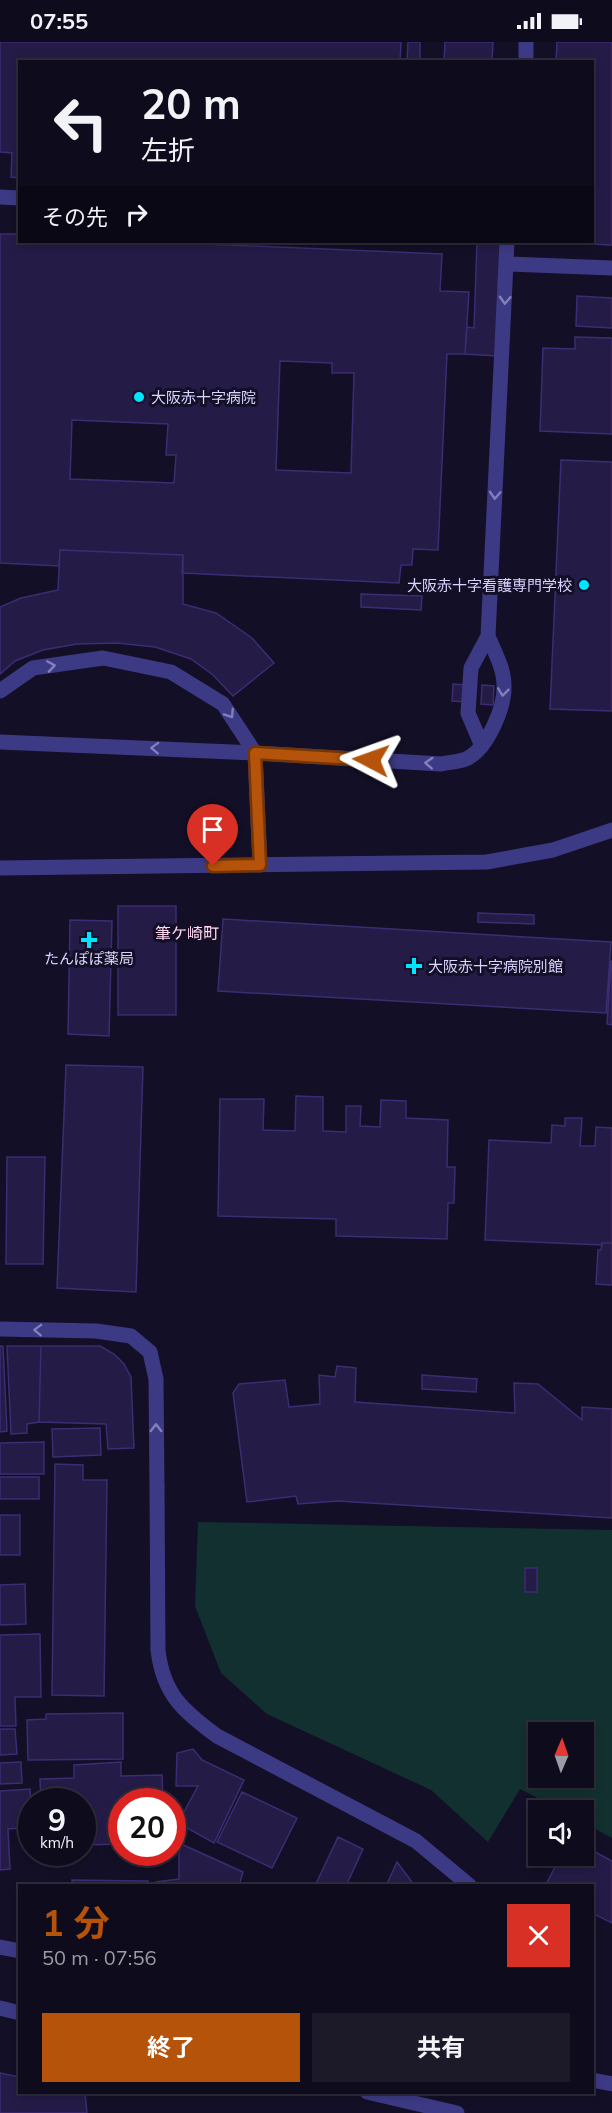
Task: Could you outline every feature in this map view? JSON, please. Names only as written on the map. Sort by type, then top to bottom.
[{"type":"street","points":[[525,60],[526,42]]},
{"type":"street","points":[[0,197],[18,198]]},
{"type":"street","points":[[482,746],[468,713],[471,668],[488,636],[507,243]]},
{"type":"street","points":[[507,264],[612,268]]},
{"type":"street","points":[[0,742],[441,764],[467,759],[482,746],[499,715],[504,685],[501,665],[488,636]]},
{"type":"street","points":[[0,692],[33,668],[103,658],[171,672],[223,704],[255,753],[260,865]]},
{"type":"street","points":[[0,868],[487,862],[553,850],[612,830]]},
{"type":"street","points":[[0,1329],[96,1332],[131,1336],[150,1352],[156,1380],[158,1650],[160,1668],[167,1688],[178,1704],[217,1736],[416,1841],[468,1884]]},
{"type":"street","points":[[0,1947],[18,1951]]},
{"type":"street","points":[[0,2008],[18,2012]]},
{"type":"street","points":[[594,2080],[612,2084]]},
{"type":"street","points":[[376,2094],[457,2113]]},
{"type":"green space","points":[[198,1522],[612,1530],[612,1838],[594,1828],[594,1800],[541,1800],[520,1789],[488,1842],[431,1790],[267,1714],[221,1673],[195,1606]]},
{"type":"building","points":[[0,42],[401,42],[400,60],[18,60],[18,178],[11,177],[12,153],[0,152]]},
{"type":"building","points":[[408,42],[420,42],[420,60],[407,60]]},
{"type":"building","points":[[445,42],[493,42],[492,60],[444,60]]},
{"type":"building","points":[[557,42],[612,42],[612,245],[568,243],[594,243],[594,60],[556,60]]},
{"type":"building","name":"大阪赤十字病院","points":[[0,234],[18,234],[18,243],[182,243],[442,254],[440,291],[469,292],[465,354],[447,354],[438,550],[413,549],[412,565],[401,565],[399,583],[182,573],[183,555],[60,550],[59,566],[0,563]],"holes":[[[280,361],[332,363],[332,373],[354,373],[351,473],[276,470]],[[72,420],[168,424],[166,455],[176,455],[174,483],[70,479]]]},
{"type":"building","points":[[477,243],[501,243],[498,356],[465,354],[467,327],[474,328]]},
{"type":"building","points":[[577,296],[612,298],[612,328],[576,326]]},
{"type":"building","points":[[575,337],[612,338],[612,434],[540,431],[543,348],[575,349]]},
{"type":"building","name":"大阪赤十字看護専門学校","points":[[561,460],[612,462],[612,711],[550,709]]},
{"type":"building","points":[[60,550],[183,555],[183,604],[216,613],[252,638],[274,663],[233,696],[213,675],[191,659],[155,647],[117,643],[77,644],[43,650],[15,661],[0,674],[0,607],[21,598],[58,590]]},
{"type":"building","points":[[361,594],[422,596],[421,610],[361,607]]},
{"type":"building","points":[[453,684],[465,685],[465,702],[452,701]]},
{"type":"building","points":[[482,685],[494,686],[493,705],[481,704]]},
{"type":"building","points":[[118,906],[176,906],[176,1015],[118,1015]]},
{"type":"building","points":[[478,913],[534,915],[534,924],[478,922]]},
{"type":"building","name":"大阪赤十字病院別館","points":[[223,919],[611,942],[606,1013],[218,991]]},
{"type":"building","points":[[70,920],[112,921],[109,1036],[68,1034]]},
{"type":"building","points":[[612,961],[612,1025],[607,1024]]},
{"type":"building","points":[[66,1065],[143,1067],[136,1292],[57,1288]]},
{"type":"building","points":[[296,1096],[323,1097],[323,1131],[346,1132],[346,1106],[361,1106],[360,1126],[380,1127],[381,1100],[406,1101],[406,1118],[448,1120],[447,1167],[455,1167],[454,1203],[448,1203],[447,1239],[336,1236],[336,1219],[218,1216],[220,1099],[264,1099],[263,1130],[295,1131]]},
{"type":"building","points":[[565,1118],[582,1118],[580,1146],[595,1146],[596,1127],[612,1128],[612,1243],[602,1243],[602,1245],[485,1240],[489,1140],[551,1143],[552,1125],[565,1126]]},
{"type":"building","points":[[7,1157],[45,1157],[43,1264],[6,1264]]},
{"type":"building","points":[[602,1243],[612,1243],[612,1285],[596,1284],[598,1250],[601,1250]]},
{"type":"building","points":[[0,1346],[3,1346],[7,1431],[0,1432]]},
{"type":"building","points":[[7,1346],[41,1346],[39,1422],[27,1424],[27,1433],[11,1434]]},
{"type":"building","points":[[41,1346],[100,1346],[114,1354],[124,1364],[131,1377],[134,1448],[108,1449],[106,1424],[39,1422]]},
{"type":"building","points":[[337,1366],[356,1368],[355,1402],[515,1413],[514,1383],[538,1384],[582,1420],[582,1407],[612,1409],[612,1518],[338,1501],[298,1504],[296,1496],[247,1502],[233,1393],[239,1384],[285,1380],[289,1407],[320,1404],[319,1375],[335,1377]]},
{"type":"building","points":[[422,1375],[477,1379],[476,1392],[422,1389]]},
{"type":"building","points":[[100,1428],[101,1455],[53,1457],[52,1429]]},
{"type":"building","points":[[44,1442],[44,1474],[0,1474],[0,1443]]},
{"type":"building","points":[[55,1464],[83,1465],[83,1480],[107,1480],[104,1696],[52,1695]]},
{"type":"building","points":[[0,1477],[39,1477],[39,1499],[0,1499]]},
{"type":"building","points":[[0,1515],[20,1515],[20,1555],[0,1555]]},
{"type":"building","points":[[525,1568],[537,1568],[537,1592],[525,1592]]},
{"type":"building","points":[[25,1584],[26,1624],[0,1625],[0,1585]]},
{"type":"building","points":[[40,1634],[41,1697],[15,1697],[16,1726],[0,1726],[0,1635]]},
{"type":"building","points":[[123,1713],[123,1759],[28,1760],[27,1720],[46,1719],[46,1714]]},
{"type":"building","points":[[0,1729],[15,1729],[17,1754],[0,1755]]},
{"type":"building","points":[[193,1749],[202,1760],[244,1780],[214,1843],[186,1827],[186,1808],[198,1786],[176,1786],[177,1753]]},
{"type":"building","points":[[21,1762],[22,1783],[0,1784],[0,1763]]},
{"type":"building","points":[[121,1762],[121,1776],[162,1775],[162,1788],[108,1788],[108,1844],[96,1845],[96,1788],[40,1788],[40,1779],[74,1778],[74,1765]]},
{"type":"building","points":[[18,1790],[18,1828],[8,1829],[10,1869],[0,1870],[0,1791]]},
{"type":"building","points":[[242,1792],[297,1818],[272,1868],[217,1842]]},
{"type":"building","points":[[338,1837],[363,1849],[347,1884],[316,1884]]},
{"type":"building","points":[[186,1846],[243,1872],[240,1884],[156,1884],[156,1882],[179,1879],[179,1866],[186,1866]]},
{"type":"building","points":[[594,1851],[612,1861],[612,1923],[594,1914],[594,1884],[546,1884],[556,1866],[594,1866]]},
{"type":"building","points":[[397,1862],[414,1884],[387,1884]]},
{"type":"building","points":[[72,1880],[148,1881],[148,1884],[73,1884]]},
{"type":"building","points":[[0,2073],[18,2077],[18,2094],[85,2094],[87,2113],[0,2113]]},
{"type":"place","name":"大阪赤十字病院","points":[[139,397]]},
{"type":"place","name":"大阪赤十字看護専門学校","points":[[584,585]]},
{"type":"place","name":"たんぽぽ薬局","points":[[89,940]]},
{"type":"place","name":"大阪赤十字病院別館","points":[[414,966]]},
{"type":"district","name":"筆ケ崎町","points":[[187,933]]},
{"type":"route","points":[[213,866],[260,865],[255,753],[371,760]]}]
